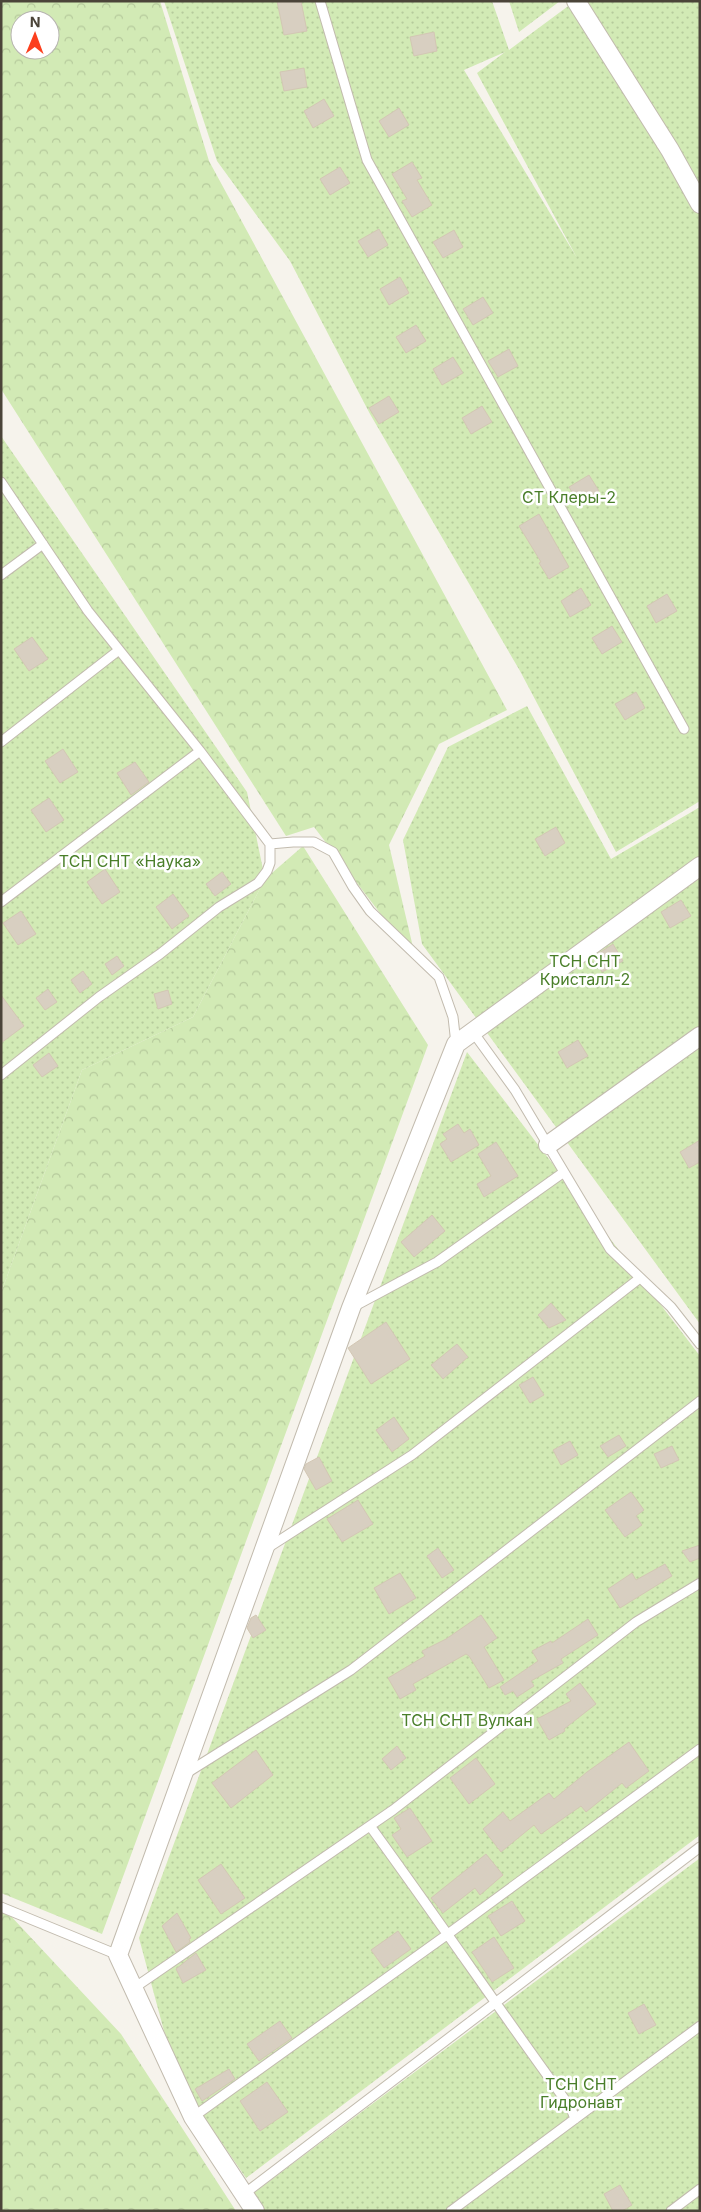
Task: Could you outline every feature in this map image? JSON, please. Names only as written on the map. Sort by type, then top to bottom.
[{"type":"street","points":[[576,1],[670,150],[700,204]]},
{"type":"street","points":[[255,2211],[194,2117],[118,1955],[350,1308],[456,1044],[700,866]]},
{"type":"street","points":[[548,1145],[700,1036]]},
{"type":"lane","points":[[320,1],[367,160],[684,729]]},
{"type":"lane","points":[[1,482],[88,611],[200,751],[270,844],[270,863],[267,871],[258,883],[219,907],[160,954],[99,997],[1,1076]]},
{"type":"lane","points":[[1,575],[43,544]]},
{"type":"lane","points":[[1,742],[120,650]]},
{"type":"lane","points":[[1,902],[200,751]]},
{"type":"lane","points":[[270,844],[314,842],[333,852],[353,887],[370,911],[440,977],[453,1016],[456,1044]]},
{"type":"lane","points":[[473,1032],[515,1090],[610,1249],[671,1308],[700,1344]]},
{"type":"lane","points":[[350,1308],[437,1262],[564,1172]]},
{"type":"lane","points":[[264,1550],[412,1455],[640,1278]]},
{"type":"lane","points":[[183,1776],[351,1670],[700,1401]]},
{"type":"lane","points":[[134,1988],[370,1826],[636,1622],[700,1583]]},
{"type":"lane","points":[[194,2117],[700,1749]]},
{"type":"lane","points":[[370,1826],[448,1934],[494,2003],[571,2108],[575,2119]]},
{"type":"lane","points":[[244,2194],[700,1847]]},
{"type":"lane","points":[[1,1907],[118,1955]]},
{"type":"lane","points":[[451,2211],[700,2026]]},
{"type":"lane","points":[[671,2211],[700,2189]]},
{"type":"green space","points":[[1,1],[160,1],[209,161],[507,710],[439,744],[389,845],[416,960],[314,827],[286,836],[1,389]]},
{"type":"green space","name":"СТ Клеры-2","points":[[164,1],[492,1],[509,50],[575,1],[700,1],[700,801],[616,852],[520,671],[370,414],[290,261],[217,161]],"holes":[[[505,52],[477,73],[577,258],[464,70]]]},
{"type":"green space","points":[[509,1],[560,1],[519,32]]},
{"type":"green space","name":"ТСН СНТ «Наука»","points":[[1,436],[247,792],[265,879],[193,1017],[82,1070],[1,1293]]},
{"type":"green space","name":"ТСН СНТ Кристалл-2","points":[[527,706],[611,859],[700,807],[700,1324],[422,944],[403,840],[448,747]]},
{"type":"green space","points":[[303,846],[428,1045],[102,1934],[1,1893],[1,1293],[82,1070],[193,1017],[265,879]]},
{"type":"green space","name":"ТСН СНТ Вулкан","points":[[467,1052],[700,1356],[700,1835],[246,2178],[195,2104],[164,2031],[139,1938]]},
{"type":"green space","name":"ТСН СНТ Гидронавт","points":[[700,1858],[700,2211],[262,2211],[251,2195]]},
{"type":"green space","points":[[1,1913],[8,1913],[121,2034],[236,2211],[1,2211]]},
{"type":"building","points":[[277,1],[301,1],[307,31],[284,35]]},
{"type":"building","points":[[434,32],[437,51],[414,56],[410,37]]},
{"type":"building","points":[[304,68],[307,87],[284,91],[280,72]]},
{"type":"building","points":[[324,99],[334,116],[313,128],[304,111]]},
{"type":"building","points":[[399,108],[409,125],[389,137],[379,121]]},
{"type":"building","points":[[412,162],[422,178],[417,180],[432,205],[412,217],[402,201],[407,199],[392,174]]},
{"type":"building","points":[[340,167],[350,183],[330,195],[320,179]]},
{"type":"building","points":[[379,229],[388,245],[368,257],[358,241]]},
{"type":"building","points":[[454,230],[463,247],[443,258],[433,242]]},
{"type":"building","points":[[400,277],[409,293],[389,305],[380,289]]},
{"type":"building","points":[[483,297],[493,313],[473,325],[463,309]]},
{"type":"building","points":[[416,325],[426,341],[406,353],[396,337]]},
{"type":"building","points":[[509,349],[518,366],[498,377],[488,361]]},
{"type":"building","points":[[453,357],[463,373],[442,385],[433,369]]},
{"type":"building","points":[[389,396],[399,412],[379,424],[369,408]]},
{"type":"building","points":[[482,406],[492,422],[471,434],[462,418]]},
{"type":"building","points":[[589,475],[599,491],[578,503],[569,487]]},
{"type":"building","points":[[539,514],[569,567],[549,579],[519,526]]},
{"type":"building","points":[[581,588],[591,605],[570,617],[561,601]]},
{"type":"building","points":[[667,594],[677,611],[656,623],[647,606]]},
{"type":"building","points":[[612,626],[622,642],[602,654],[592,638]]},
{"type":"building","points":[[32,637],[48,659],[29,671],[14,649]]},
{"type":"building","points":[[636,692],[645,708],[625,720],[615,704]]},
{"type":"building","points":[[63,749],[78,772],[60,783],[45,761]]},
{"type":"building","points":[[135,762],[149,782],[131,795],[117,773]]},
{"type":"building","points":[[49,798],[64,820],[46,832],[31,810]]},
{"type":"building","points":[[556,827],[565,843],[545,856],[535,839]]},
{"type":"building","points":[[105,869],[120,892],[102,904],[87,882]]},
{"type":"building","points":[[222,872],[231,884],[215,896],[206,884]]},
{"type":"building","points":[[173,894],[189,916],[172,929],[156,907]]},
{"type":"building","points":[[681,900],[691,916],[670,928],[661,912]]},
{"type":"building","points":[[21,911],[36,934],[18,945],[3,923]]},
{"type":"building","points":[[613,944],[623,961],[602,972],[593,957]]},
{"type":"building","points":[[117,956],[124,966],[112,975],[105,964]]},
{"type":"building","points":[[83,971],[92,984],[80,993],[71,980]]},
{"type":"building","points":[[48,989],[57,1002],[45,1010],[36,998]]},
{"type":"building","points":[[168,990],[172,1004],[158,1009],[154,994]]},
{"type":"building","points":[[1,995],[24,1026],[1,1043]]},
{"type":"building","points":[[578,1040],[588,1056],[567,1068],[558,1052]]},
{"type":"building","points":[[49,1053],[58,1066],[42,1077],[33,1065]]},
{"type":"building","points":[[458,1124],[464,1133],[470,1129],[479,1145],[451,1162],[440,1144],[447,1139],[443,1134]]},
{"type":"building","points":[[700,1140],[700,1162],[689,1168],[680,1152]]},
{"type":"building","points":[[496,1142],[518,1176],[484,1197],[477,1184],[491,1176],[478,1154]]},
{"type":"building","points":[[432,1215],[445,1231],[414,1257],[401,1242]]},
{"type":"building","points":[[551,1303],[566,1320],[549,1328],[538,1315]]},
{"type":"building","points":[[386,1322],[410,1359],[371,1384],[348,1348]]},
{"type":"building","points":[[457,1344],[468,1357],[443,1379],[431,1365]]},
{"type":"building","points":[[533,1377],[544,1395],[530,1403],[519,1385]]},
{"type":"building","points":[[394,1417],[409,1439],[392,1452],[376,1430]]},
{"type":"building","points":[[619,1435],[626,1446],[608,1457],[600,1446]]},
{"type":"building","points":[[570,1441],[578,1455],[561,1465],[553,1450]]},
{"type":"building","points":[[672,1446],[679,1460],[661,1468],[654,1454]]},
{"type":"building","points":[[319,1457],[332,1481],[316,1490],[304,1469],[306,1464]]},
{"type":"building","points":[[631,1492],[644,1510],[636,1516],[642,1525],[625,1537],[605,1510]]},
{"type":"building","points":[[358,1500],[373,1524],[342,1542],[327,1519]]},
{"type":"building","points":[[700,1545],[700,1558],[690,1562],[682,1551]]},
{"type":"building","points":[[438,1548],[454,1570],[442,1578],[427,1556]]},
{"type":"building","points":[[665,1564],[672,1576],[620,1608],[608,1589],[632,1573],[636,1580]]},
{"type":"building","points":[[400,1573],[416,1598],[389,1614],[374,1588]]},
{"type":"building","points":[[256,1615],[266,1630],[253,1638],[247,1628],[251,1618]]},
{"type":"building","points":[[481,1615],[497,1638],[484,1647],[504,1680],[489,1688],[466,1654],[413,1684],[416,1690],[400,1699],[388,1678],[425,1656],[422,1651],[446,1639]]},
{"type":"building","points":[[588,1619],[598,1635],[561,1659],[563,1663],[531,1681],[534,1686],[517,1697],[513,1691],[505,1695],[500,1687],[538,1661],[532,1651],[551,1641],[552,1643]]},
{"type":"building","points":[[580,1683],[596,1704],[564,1729],[565,1731],[549,1740],[537,1719],[571,1701],[566,1694]]},
{"type":"building","points":[[629,1742],[649,1771],[626,1788],[622,1783],[586,1812],[581,1806],[541,1834],[534,1825],[501,1852],[483,1829],[503,1812],[510,1821],[549,1793],[554,1799],[587,1772]]},
{"type":"building","points":[[397,1746],[406,1758],[391,1770],[382,1759]]},
{"type":"building","points":[[256,1750],[273,1775],[231,1808],[212,1783]]},
{"type":"building","points":[[476,1758],[495,1784],[469,1804],[450,1778]]},
{"type":"building","points":[[410,1808],[432,1841],[407,1857],[392,1835],[401,1829],[394,1818]]},
{"type":"building","points":[[486,1854],[503,1875],[480,1895],[475,1888],[443,1913],[431,1898]]},
{"type":"building","points":[[221,1864],[245,1898],[221,1914],[198,1880]]},
{"type":"building","points":[[512,1901],[525,1921],[501,1936],[488,1916]]},
{"type":"building","points":[[177,1913],[191,1938],[189,1939],[190,1942],[176,1952],[162,1926]]},
{"type":"building","points":[[398,1931],[411,1949],[384,1968],[371,1950]]},
{"type":"building","points":[[494,1937],[514,1968],[492,1982],[472,1952]]},
{"type":"building","points":[[196,1953],[206,1970],[183,1983],[176,1969]]},
{"type":"building","points":[[644,2004],[656,2025],[639,2034],[628,2013]]},
{"type":"building","points":[[280,2021],[292,2038],[259,2061],[247,2044]]},
{"type":"building","points":[[229,2069],[235,2079],[202,2101],[195,2089]]},
{"type":"building","points":[[267,2082],[288,2112],[260,2131],[240,2101]]},
{"type":"building","points":[[620,2185],[632,2205],[622,2211],[613,2211],[604,2194]]}]
